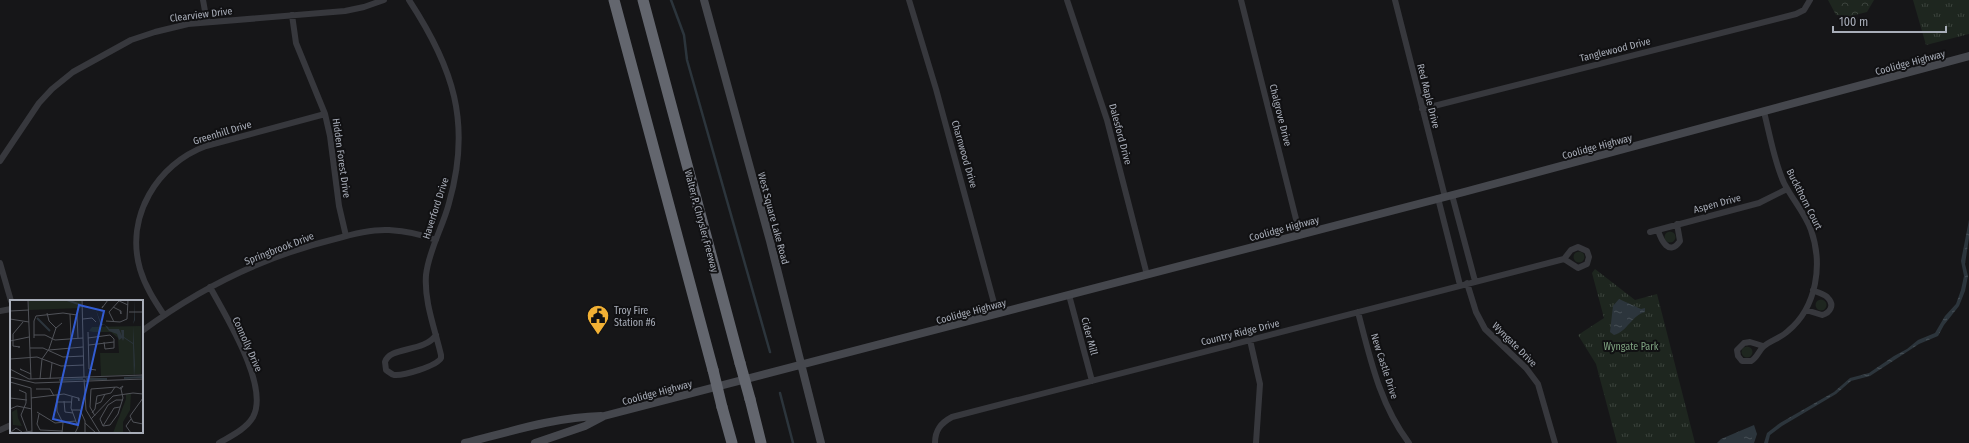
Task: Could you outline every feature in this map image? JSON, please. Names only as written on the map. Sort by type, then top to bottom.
[{"type":"highway","points":[[614,0],[732,443]]},
{"type":"highway","name":"Walter P. Chrysler Freeway","points":[[643,0],[761,443]]},
{"type":"street","points":[[203,0],[207,22]]},
{"type":"street","name":"Clearview Drive","points":[[0,161],[39,103],[52,88],[73,72],[141,36],[173,27],[207,22],[354,9],[384,0]]},
{"type":"street","name":"Haverford Drive","points":[[409,0],[434,40],[451,84],[458,123],[458,154],[456,177],[449,206],[428,263],[426,288],[442,355],[438,363],[399,375],[392,374],[386,370],[385,362],[388,356],[394,353],[426,345],[436,335]]},
{"type":"street","name":"West Square Lake Road","points":[[704,0],[770,241],[821,443]]},
{"type":"street","name":"Charnwood Drive","points":[[909,0],[936,89],[997,314]]},
{"type":"street","name":"Dalesford Drive","points":[[1067,0],[1107,120],[1147,275]]},
{"type":"street","name":"Chalgrove Drive","points":[[1241,0],[1300,235]]},
{"type":"street","name":"Red Maple Drive","points":[[1395,0],[1445,197]]},
{"type":"street","name":"Tanglewood Drive","points":[[1422,108],[1796,14],[1804,10],[1810,1]]},
{"type":"street","name":"Hidden Forest Drive","points":[[292,15],[296,43],[325,114],[330,136],[339,206],[346,236]]},
{"type":"street","name":"Coolidge Highway","points":[[466,443],[519,429],[582,417],[604,416],[1445,197],[1969,56]]},
{"type":"street","name":"Buckthorn Court","points":[[1763,346],[1790,331],[1806,310],[1816,278],[1818,259],[1809,224],[1787,189],[1778,166],[1764,112]]},
{"type":"street","name":"Greenhill Drive","points":[[164,315],[146,286],[137,252],[137,231],[140,216],[146,200],[156,183],[179,160],[198,149],[325,114]]},
{"type":"street","name":"Aspen Drive","points":[[1650,232],[1759,203],[1787,189]]},
{"type":"street","points":[[1445,197],[1475,281]]},
{"type":"street","points":[[1445,197],[1460,285]]},
{"type":"street","points":[[1658,230],[1663,244],[1668,247],[1673,247],[1680,241],[1677,224]]},
{"type":"street","name":"Springbrook Drive","points":[[143,330],[164,315],[210,287],[286,253],[346,236],[388,230],[414,233],[436,240]]},
{"type":"street","name":"Country Ridge Drive","points":[[935,443],[938,429],[946,420],[952,418],[1564,259]]},
{"type":"street","points":[[0,263],[11,300]]},
{"type":"street","name":"Wyngate Drive","points":[[1468,283],[1476,312],[1485,329],[1526,368],[1538,384],[1555,443]]},
{"type":"street","name":"Connolly Drive","points":[[210,287],[246,357],[257,400],[251,420],[242,428],[219,443]]},
{"type":"street","points":[[1806,310],[1822,315],[1829,312],[1831,309],[1831,301],[1813,290]]},
{"type":"street","name":"Cider Mill","points":[[1069,295],[1092,381]]},
{"type":"street","points":[[0,311],[10,309]]},
{"type":"street","name":"New Castle Drive","points":[[1358,312],[1380,390],[1390,413],[1409,443]]},
{"type":"street","points":[[1250,340],[1260,384],[1256,443]]},
{"type":"street","name":"Coolidge Highway","points":[[535,443],[585,426],[604,416]]},
{"type":"street","points":[[0,430],[10,425]]},
{"type":"green space","points":[[1828,0],[1874,0],[1867,12],[1851,16],[1836,15]]},
{"type":"green space","points":[[1913,0],[1969,0],[1969,34],[1926,45]]},
{"type":"green space","points":[[1668,232],[1672,232],[1674,233],[1674,241],[1668,242],[1665,239],[1665,235]]},
{"type":"green space","points":[[1579,251],[1583,253],[1585,257],[1583,261],[1579,263],[1575,261],[1573,257],[1575,253]]},
{"type":"green space","name":"Wyngate Park","points":[[1595,269],[1635,300],[1657,294],[1695,443],[1617,443],[1596,364],[1578,335],[1604,318],[1592,273]]},
{"type":"green space","points":[[1819,300],[1823,300],[1825,301],[1825,309],[1819,310],[1816,307],[1816,303]]},
{"type":"green space","points":[[1745,347],[1749,347],[1751,348],[1751,356],[1745,357],[1742,354],[1742,350]]},
{"type":"water","points":[[1969,220],[1969,238],[1965,264],[1968,276],[1965,291],[1959,306],[1944,325],[1938,336],[1919,344],[1870,376],[1851,381],[1836,394],[1782,426],[1770,435],[1768,443],[1764,443],[1767,433],[1780,423],[1834,392],[1850,378],[1869,373],[1907,349],[1918,340],[1935,333],[1945,316],[1956,304],[1961,290],[1964,276],[1961,261]]},
{"type":"water","points":[[1619,299],[1641,309],[1645,308],[1645,312],[1636,316],[1622,331],[1614,335],[1610,332],[1613,306]]},
{"type":"water","points":[[1754,425],[1757,434],[1754,443],[1717,443],[1721,439]]},
{"type":"waterway","points":[[671,0],[684,35],[687,60],[770,352]]},
{"type":"waterway","points":[[780,393],[793,443]]},
{"type":"place","name":"Troy Fire Station #6","points":[[598,336]]}]
